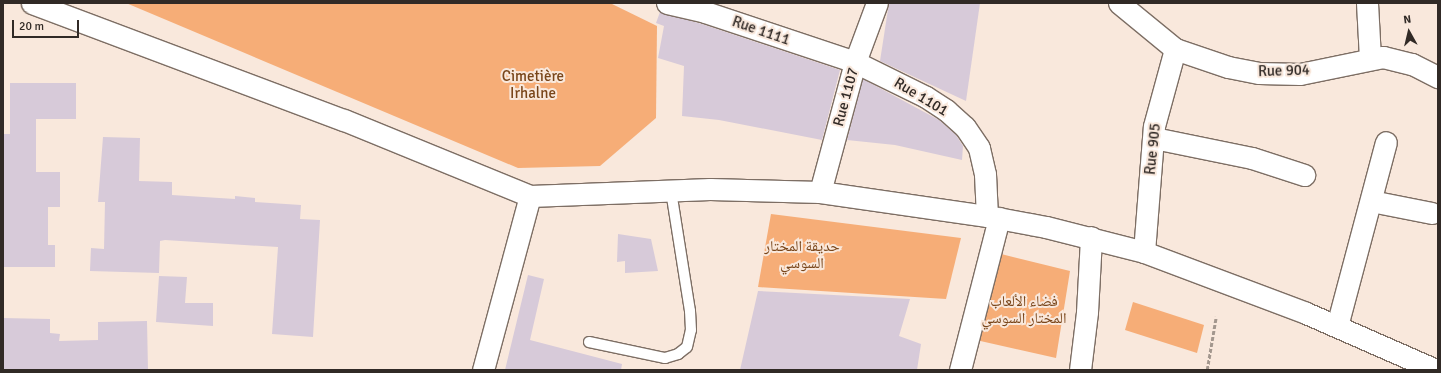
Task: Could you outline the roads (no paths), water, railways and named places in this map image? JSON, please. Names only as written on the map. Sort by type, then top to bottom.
[{"type":"street","points":[[32,3],[344,120],[530,196],[710,189],[820,192],[993,217],[1091,237],[1144,252],[1337,326],[1436,370]]},
{"type":"street","name":"Rue 1111","points":[[666,3],[718,16],[855,62]]},
{"type":"street","name":"Rue 1107","points":[[820,192],[855,62],[878,3]]},
{"type":"street","points":[[1119,3],[1175,49]]},
{"type":"street","points":[[1367,3],[1370,58]]},
{"type":"street","name":"Rue 904","points":[[1175,49],[1228,67],[1258,74],[1300,74],[1370,58],[1397,59],[1438,78]]},
{"type":"street","name":"Rue 905","points":[[1144,252],[1154,126],[1175,49]]},
{"type":"street","name":"Rue 1101","points":[[855,62],[926,97],[946,110],[965,127],[979,148],[993,217],[960,370]]},
{"type":"street","points":[[1154,138],[1252,158],[1304,175]]},
{"type":"street","points":[[1337,326],[1386,142]]},
{"type":"street","points":[[483,370],[530,196]]},
{"type":"street","points":[[1371,201],[1432,213]]},
{"type":"street","points":[[1080,370],[1087,312],[1091,237]]},
{"type":"lane","points":[[589,342],[665,358],[678,354],[687,347],[691,330],[690,311],[671,191]]},
{"type":"park label","name":"Cimetière Irhalne","points":[[533,84]]},
{"type":"park label","name":"حديقة المختار السوسي","points":[[802,254]]},
{"type":"park label","name":"فضاء الألعاب المختار السوسي","points":[[1024,310]]}]
